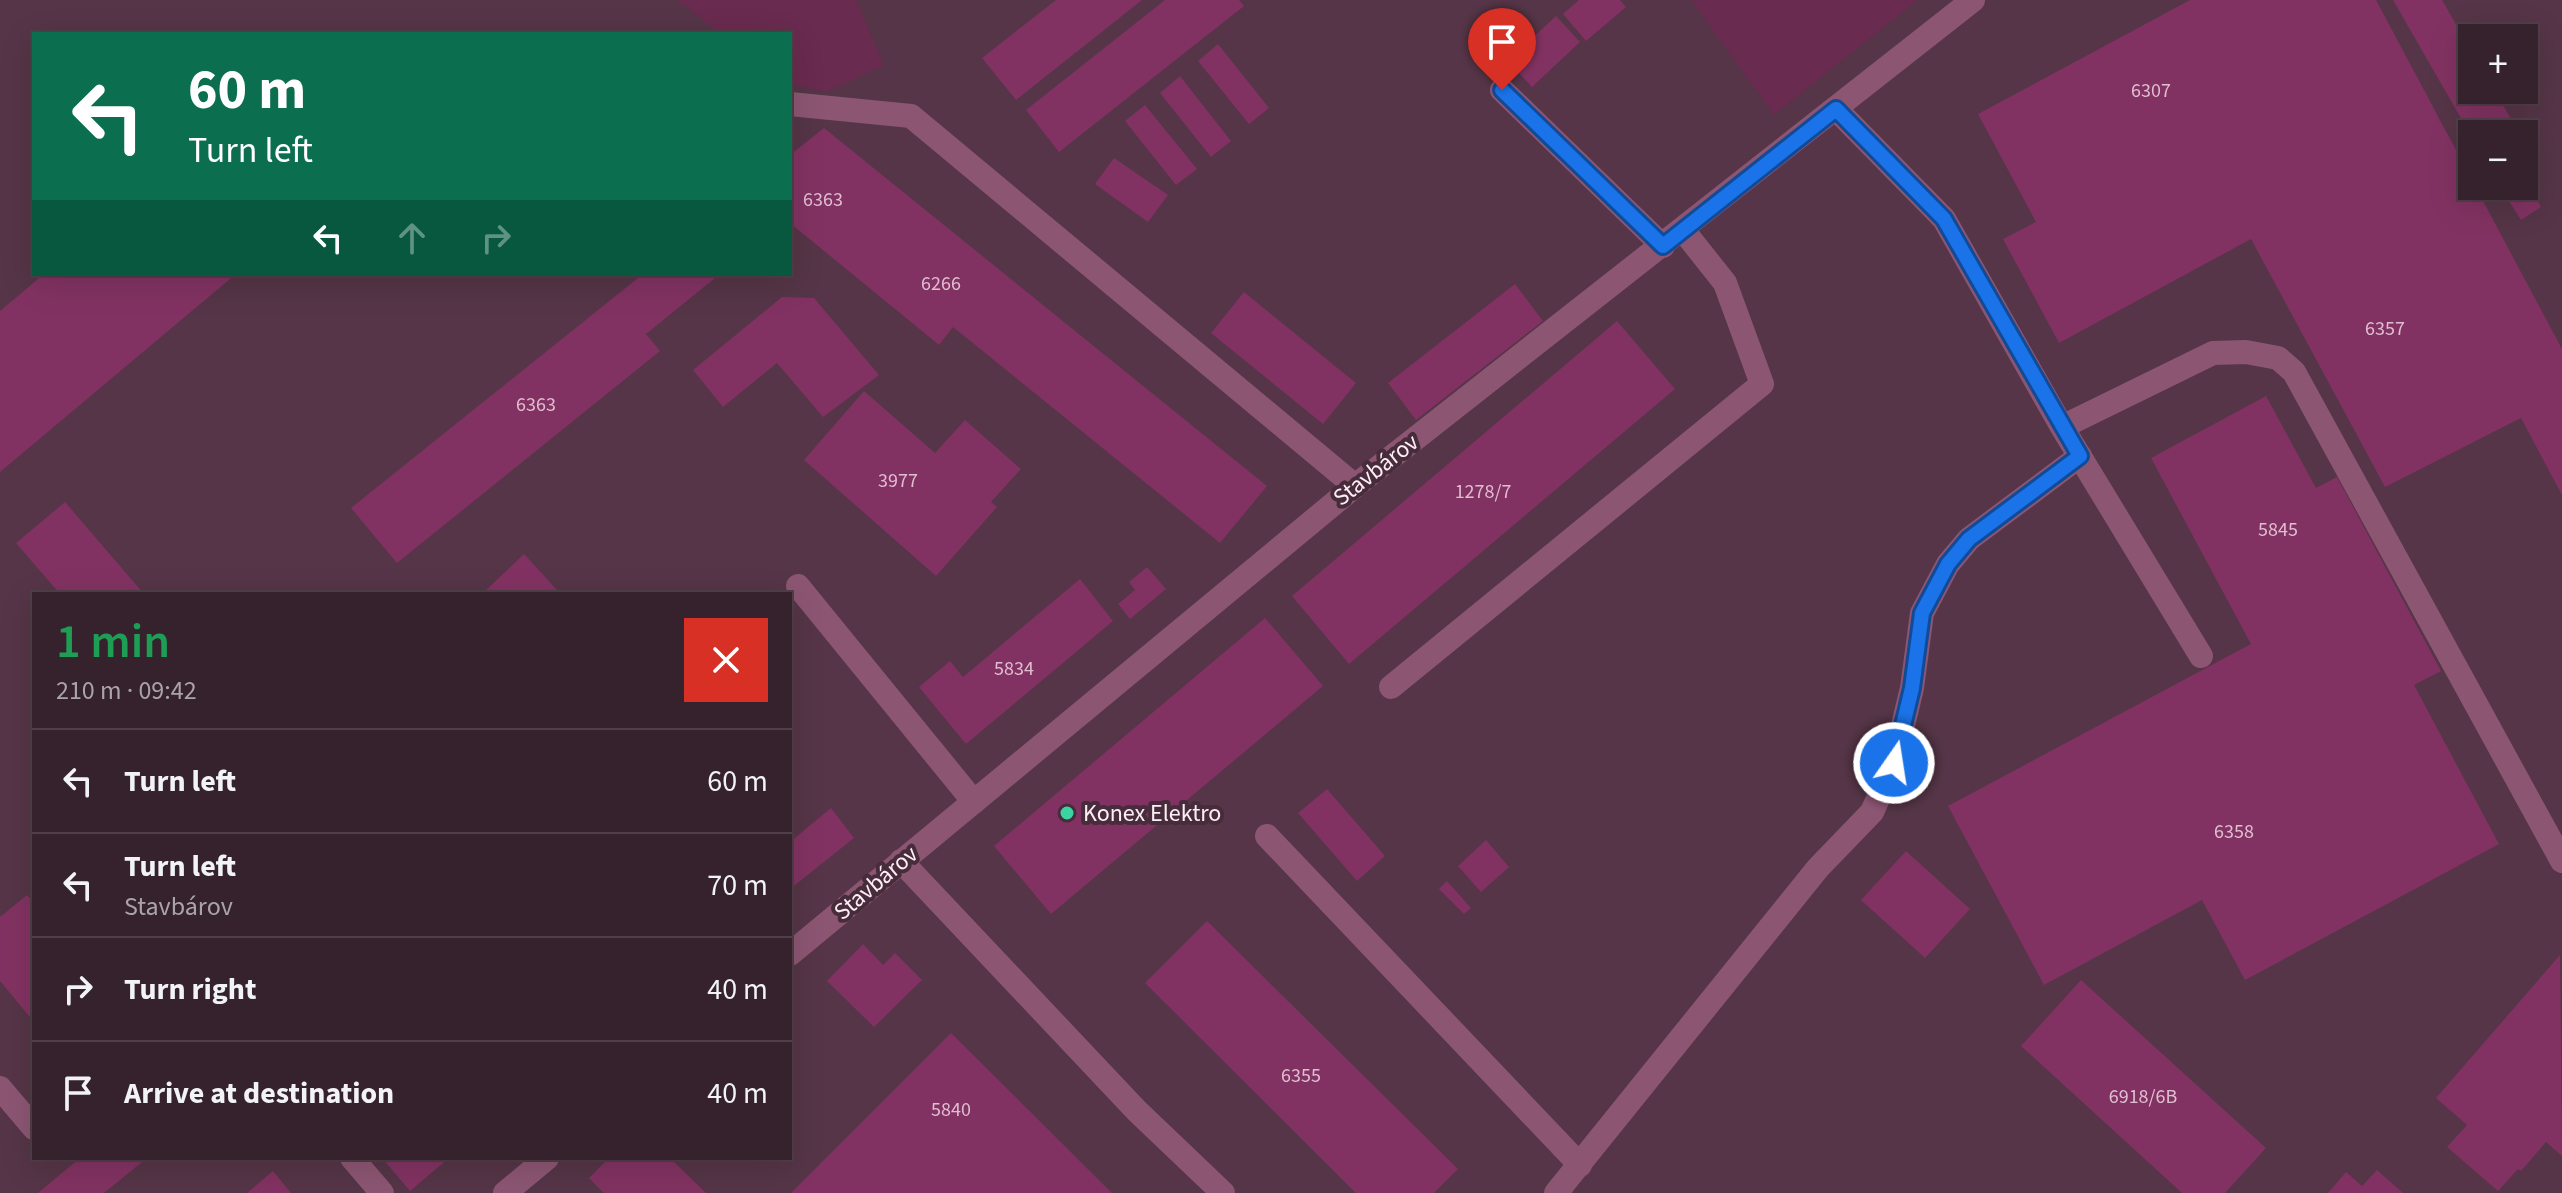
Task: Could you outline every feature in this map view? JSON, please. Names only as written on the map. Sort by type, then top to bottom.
[{"type":"lane","name":"Stavbárov","points":[[792,952],[1355,486],[1973,0]]},
{"type":"lane","points":[[1502,90],[1663,246]]},
{"type":"lane","points":[[792,104],[911,116],[1355,486]]},
{"type":"lane","points":[[1836,109],[1944,219],[2062,427],[2201,656]]},
{"type":"lane","points":[[1391,687],[1762,384],[1725,283],[1683,230]]},
{"type":"lane","points":[[2062,427],[2213,353],[2246,352],[2278,358],[2294,372],[2562,861]]},
{"type":"lane","points":[[1556,1193],[1818,868],[1872,812],[1894,763],[1912,688],[1922,613],[1948,564],[1969,539],[2080,456]]},
{"type":"lane","points":[[798,586],[974,802]]},
{"type":"lane","points":[[1267,836],[1580,1165]]},
{"type":"lane","points":[[901,861],[1137,1111],[1223,1193]]},
{"type":"lane","points":[[0,1088],[32,1126]]},
{"type":"lane","points":[[354,1160],[382,1193]]},
{"type":"lane","points":[[505,1193],[545,1160]]},
{"type":"shaded area","points":[[0,0],[2562,0],[2562,1193],[0,1193]]},
{"type":"shaded area","points":[[677,0],[856,0],[884,65],[826,92],[792,84],[792,32],[718,32]]},
{"type":"shaded area","points":[[1691,0],[1918,0],[1774,115]]},
{"type":"building","points":[[1056,0],[1142,0],[1016,100],[982,58]]},
{"type":"building","points":[[1165,0],[1239,0],[1244,6],[1059,152],[1026,110]]},
{"type":"building","points":[[1579,0],[1620,0],[1626,7],[1586,41],[1563,14]]},
{"type":"building","points":[[2190,0],[2376,0],[2458,154],[2458,200],[2482,200],[2562,349],[2562,495],[2521,418],[2385,487],[2251,239],[2059,343],[2003,239],[2036,222],[1978,114]]},
{"type":"building","points":[[2393,0],[2442,0],[2458,28],[2458,104],[2502,104],[2512,120],[2462,120]]},
{"type":"building","points":[[1556,16],[1580,42],[1532,87],[1508,61]]},
{"type":"building","points":[[1218,44],[1269,108],[1249,124],[1198,61]]},
{"type":"building","points":[[1180,76],[1231,141],[1211,157],[1160,93]]},
{"type":"building","points":[[1145,105],[1197,169],[1176,185],[1125,121]]},
{"type":"building","points":[[824,128],[1267,486],[1220,543],[953,327],[939,345],[792,225],[792,153]]},
{"type":"building","points":[[1114,158],[1168,195],[1148,222],[1095,184]]},
{"type":"building","points":[[2508,200],[2537,200],[2541,207],[2521,220]]},
{"type":"building","points":[[42,276],[234,276],[0,472],[0,311]]},
{"type":"building","points":[[641,276],[718,276],[646,334],[660,351],[397,563],[351,508]]},
{"type":"building","points":[[1515,284],[1543,321],[1416,420],[1388,383]]},
{"type":"building","points":[[1244,292],[1356,383],[1323,424],[1211,333]]},
{"type":"building","points":[[782,297],[814,298],[879,375],[823,417],[777,363],[723,407],[693,370]]},
{"type":"building","points":[[1617,321],[1675,389],[1349,664],[1292,596]]},
{"type":"building","points":[[864,391],[935,453],[965,420],[1021,469],[991,502],[997,507],[936,576],[804,460]]},
{"type":"building","points":[[2266,396],[2316,488],[2337,477],[2441,671],[2414,685],[2499,844],[2245,980],[2202,900],[2044,985],[1948,806],[2251,644],[2151,458]]},
{"type":"building","points":[[65,502],[142,592],[58,592],[16,543]]},
{"type":"building","points":[[524,554],[559,592],[484,592]]},
{"type":"building","points":[[1147,567],[1166,589],[1130,619],[1118,604],[1135,590],[1129,582]]},
{"type":"building","points":[[1080,579],[1113,621],[966,744],[919,687],[950,661],[963,677]]},
{"type":"building","points":[[1265,618],[1323,686],[1051,914],[994,846]]},
{"type":"building","points":[[1327,789],[1385,856],[1357,881],[1298,813]]},
{"type":"building","points":[[831,808],[854,838],[792,887],[792,840]]},
{"type":"building","points":[[1486,840],[1509,867],[1481,892],[1458,866]]},
{"type":"building","points":[[1906,851],[1970,909],[1925,958],[1861,900]]},
{"type":"building","points":[[1447,881],[1471,908],[1464,914],[1439,889]]},
{"type":"building","points":[[27,895],[32,901],[32,1020],[0,981],[0,917]]},
{"type":"building","points":[[1207,921],[1458,1169],[1434,1193],[1356,1193],[1145,983]]},
{"type":"building","points":[[863,944],[883,965],[895,953],[922,980],[874,1027],[827,981]]},
{"type":"building","points":[[2560,955],[2562,1156],[2546,1142],[2521,1171],[2518,1169],[2498,1191],[2447,1147],[2467,1125],[2436,1098]]},
{"type":"building","points":[[2081,980],[2266,1148],[2225,1193],[2182,1193],[2021,1046]]},
{"type":"building","points":[[951,1033],[1105,1186],[1112,1193],[791,1193]]},
{"type":"building","points":[[78,1160],[145,1160],[104,1193],[38,1193]]},
{"type":"building","points":[[384,1160],[447,1160],[410,1191]]},
{"type":"building","points":[[607,1160],[672,1160],[706,1193],[604,1193],[589,1178]]},
{"type":"building","points":[[2377,1170],[2403,1193],[2328,1193],[2346,1172],[2362,1186]]},
{"type":"building","points":[[273,1171],[291,1193],[247,1193]]},
{"type":"place","name":"Konex Elektro","points":[[1067,813]]},
{"type":"route","points":[[1502,90],[1663,246],[1836,109],[1944,219],[2080,456],[1969,539],[1948,564],[1922,613],[1912,688],[1894,763]]}]
